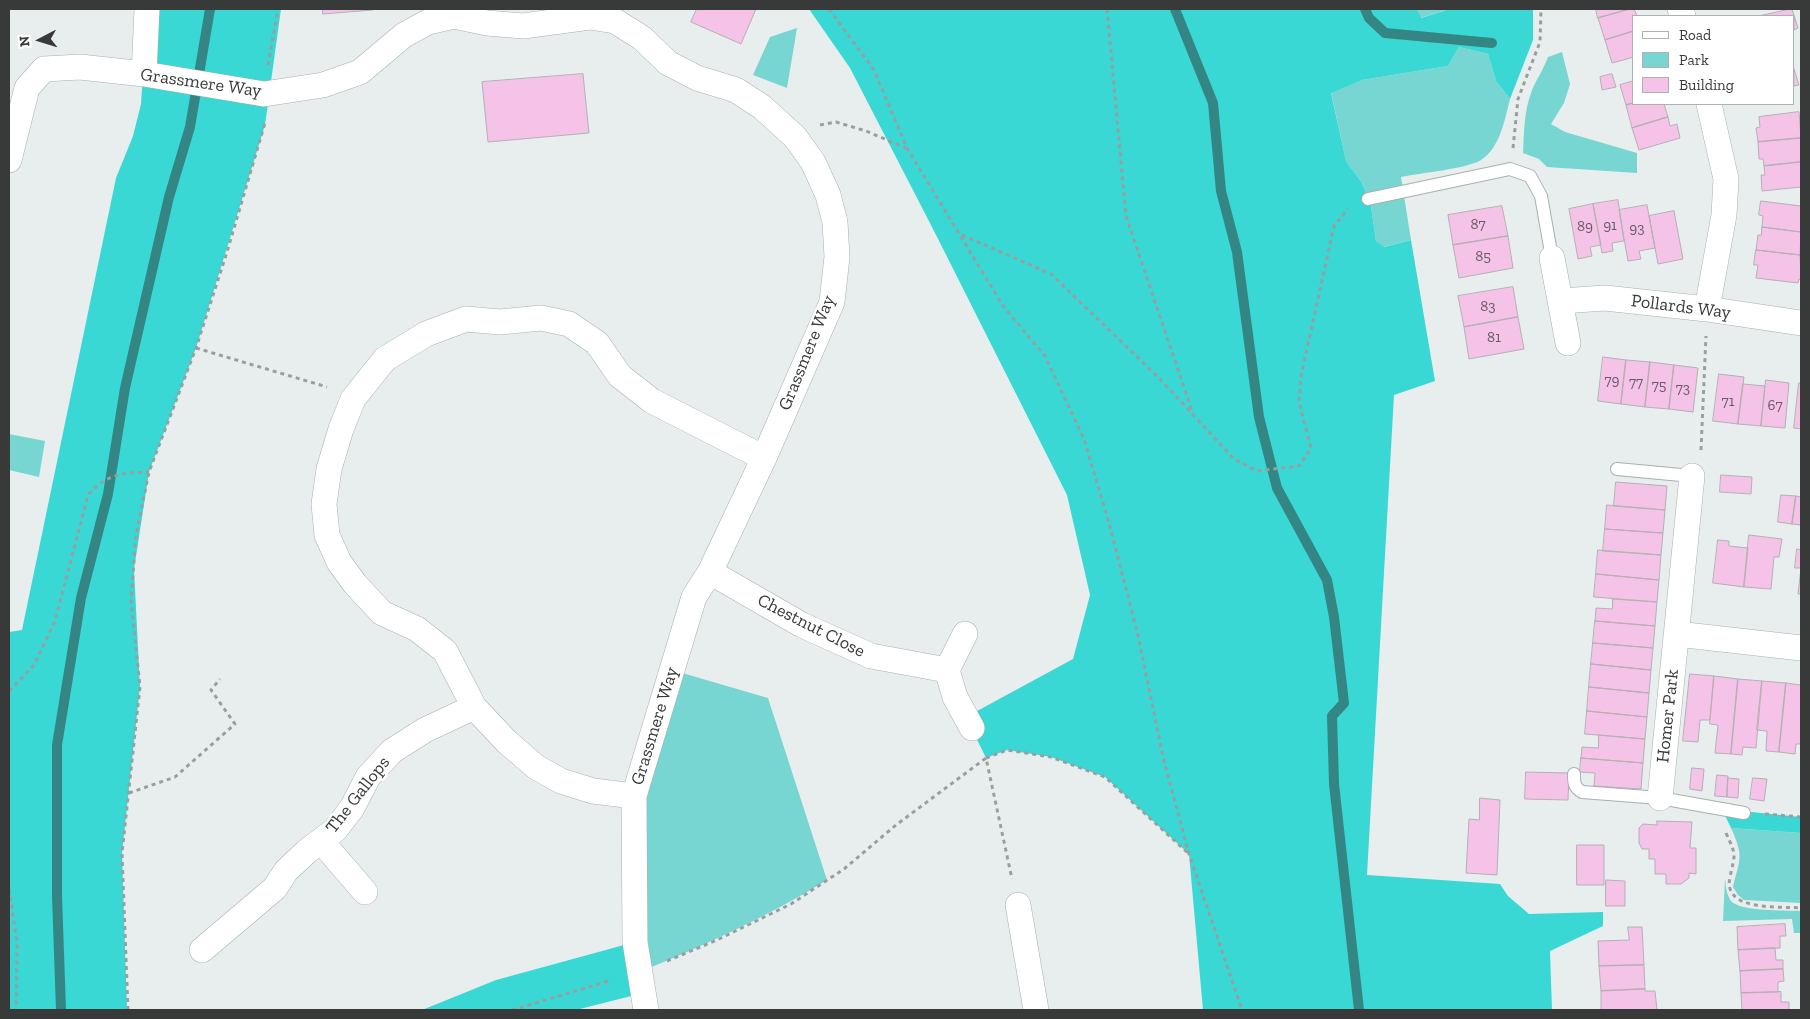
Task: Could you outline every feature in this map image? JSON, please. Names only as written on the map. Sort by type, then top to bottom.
[{"type":"street","points":[[144,74],[147,9]]},
{"type":"street","name":"Grassmere Way","points":[[9,160],[26,88],[44,69],[80,67],[144,74],[264,94],[323,85],[360,72],[404,35],[428,22],[454,16],[487,23],[523,26],[590,17],[615,21],[642,38],[668,62],[697,78],[736,90],[762,107],[795,137],[813,162],[828,195],[835,222],[837,257],[832,302],[764,458],[710,572],[694,597],[634,796],[635,942],[646,1010]]},
{"type":"street","points":[[1707,309],[1724,215],[1726,179],[1709,105]]},
{"type":"street","points":[[1552,258],[1568,343]]},
{"type":"street","name":"Pollards Way","points":[[1561,301],[1605,298],[1707,309],[1801,323]]},
{"type":"street","points":[[634,796],[593,791],[561,781],[536,767],[507,742],[474,707],[445,651],[417,629],[382,613],[355,584],[339,562],[327,535],[324,504],[329,469],[341,429],[353,398],[385,359],[426,334],[466,319],[500,322],[541,318],[569,324],[597,343],[620,376],[652,401],[764,458]]},
{"type":"street","name":"Homer Park","points":[[1660,798],[1692,476]]},
{"type":"street","name":"Chestnut Close","points":[[710,572],[802,625],[871,656],[947,670]]},
{"type":"street","points":[[964,634],[947,670],[955,697],[972,728]]},
{"type":"street","points":[[1677,634],[1801,648]]},
{"type":"street","name":"The Gallops","points":[[202,950],[275,888],[286,871],[335,830],[352,808],[368,776],[392,751],[425,730],[474,707]]},
{"type":"street","name":"The Gallops","points":[[321,840],[365,892]]},
{"type":"street","points":[[1018,906],[1036,1010]]},
{"type":"lane","points":[[1368,198],[1510,169],[1530,176],[1542,196],[1552,258]]},
{"type":"lane","points":[[1617,469],[1692,476]]},
{"type":"lane","points":[[1574,774],[1574,783],[1577,789],[1582,792],[1660,798],[1744,812]]},
{"type":"path","points":[[128,1010],[122,853],[140,687],[131,600],[136,535],[149,472],[196,348],[265,125],[264,94],[278,9]]},
{"type":"path","points":[[829,9],[874,70],[907,148],[1004,306],[1045,356],[1084,439],[1110,524],[1138,635],[1164,757],[1189,854],[1241,1009]]},
{"type":"path","points":[[1107,9],[1126,216],[1193,416]]},
{"type":"path","points":[[1510,169],[1518,99],[1540,42],[1541,9]]},
{"type":"path","points":[[795,137],[813,126],[836,122],[866,131],[907,148]]},
{"type":"path","points":[[961,235],[1052,274],[1159,378],[1234,459],[1257,471],[1299,466],[1311,448],[1299,402],[1301,376],[1334,226],[1348,209],[1368,198]]},
{"type":"path","points":[[1692,476],[1700,459],[1707,309]]},
{"type":"path","points":[[196,348],[334,390]]},
{"type":"path","points":[[9,691],[34,665],[55,622],[88,495],[100,481],[125,473],[149,472]]},
{"type":"path","points":[[128,793],[175,777],[235,724],[211,690],[220,679]]},
{"type":"path","points":[[972,728],[986,758],[1018,906]]},
{"type":"path","points":[[512,1010],[640,972],[717,940],[791,904],[844,869],[896,825],[986,758],[1007,750],[1051,757],[1105,777],[1189,854]]},
{"type":"path","points":[[1714,808],[1734,850],[1736,860],[1729,885],[1735,898],[1746,904],[1801,908]]},
{"type":"path","points":[[1744,812],[1801,818]]},
{"type":"path","points":[[9,889],[18,942],[16,1010]]},
{"type":"green space","points":[[1417,9],[1450,9],[1420,18]]},
{"type":"green space","points":[[797,28],[787,88],[753,75],[770,37]]},
{"type":"green space","points":[[1459,47],[1488,54],[1496,81],[1510,99],[1501,132],[1493,148],[1481,160],[1454,168],[1401,177],[1411,240],[1383,247],[1376,241],[1371,206],[1362,183],[1346,161],[1331,92],[1362,80],[1448,66]]},
{"type":"green space","points":[[1562,52],[1570,84],[1564,103],[1551,124],[1565,132],[1637,153],[1637,173],[1547,167],[1539,159],[1523,153],[1526,115],[1533,89],[1548,57]]},
{"type":"green space","points":[[9,434],[45,441],[39,477],[9,470]]},
{"type":"green space","points":[[672,670],[768,698],[827,880],[735,930],[640,972],[634,796]]},
{"type":"green space","points":[[1731,828],[1801,833],[1801,903],[1744,900],[1738,895],[1733,887],[1740,858],[1738,845]]},
{"type":"green space","points":[[1725,878],[1728,896],[1736,905],[1754,909],[1801,911],[1801,933],[1794,933],[1792,919],[1723,921]]},
{"type":"shaded area","points":[[147,9],[281,9],[265,125],[196,348],[149,472],[134,569],[140,687],[122,853],[127,1010],[9,1010],[9,632],[22,630],[116,178],[133,136],[141,104]]},
{"type":"shaded area","points":[[809,9],[1417,9],[1421,18],[1450,9],[1533,9],[1533,40],[1510,99],[1496,81],[1488,54],[1459,47],[1448,66],[1362,80],[1331,93],[1346,161],[1362,183],[1371,206],[1376,241],[1384,247],[1411,240],[1435,381],[1394,395],[1367,875],[1500,884],[1508,896],[1529,914],[1603,912],[1603,926],[1550,951],[1552,1010],[1203,1010],[1189,854],[1105,777],[1051,757],[1007,750],[986,758],[966,717],[1073,659],[1090,595],[1067,495],[850,68]]},
{"type":"shaded area","points":[[1722,809],[1801,817],[1801,833],[1731,828]]},
{"type":"shaded area","points":[[635,942],[643,993],[576,1010],[422,1010],[496,980]]},
{"type":"building","points":[[323,9],[373,9],[373,10],[323,14]]},
{"type":"building","points":[[697,9],[756,9],[741,44],[691,22]]},
{"type":"building","points":[[1596,9],[1630,9],[1598,18]]},
{"type":"building","points":[[1630,9],[1634,9],[1637,15],[1632,15],[1632,32],[1605,40],[1598,18]]},
{"type":"building","points":[[1792,9],[1794,15],[1764,15]]},
{"type":"building","points":[[1795,18],[1798,28],[1795,30]]},
{"type":"building","points":[[1632,32],[1632,58],[1612,63],[1605,40]]},
{"type":"building","points":[[1795,72],[1799,85],[1795,86]]},
{"type":"building","points":[[583,74],[589,133],[488,142],[482,82]]},
{"type":"building","points":[[1612,74],[1616,87],[1602,90],[1600,77]]},
{"type":"building","points":[[1632,82],[1632,104],[1626,105],[1620,85]]},
{"type":"building","points":[[1632,104],[1664,105],[1668,117],[1632,128],[1626,105]]},
{"type":"building","points":[[1799,112],[1801,138],[1758,142],[1756,128],[1760,127],[1759,117]]},
{"type":"building","points":[[1668,117],[1670,126],[1677,124],[1680,138],[1639,150],[1632,128]]},
{"type":"building","points":[[1801,138],[1801,162],[1764,166],[1763,159],[1759,159],[1758,142]]},
{"type":"building","points":[[1801,162],[1801,187],[1762,191],[1761,175],[1765,175],[1764,166]]},
{"type":"building","points":[[1618,200],[1624,241],[1612,243],[1613,251],[1602,253],[1593,204]]},
{"type":"building","points":[[1761,201],[1801,206],[1801,232],[1762,227],[1763,216],[1759,215]]},
{"type":"building","points":[[1593,204],[1601,245],[1590,247],[1592,256],[1578,259],[1569,209]]},
{"type":"building","points":[[1647,205],[1655,248],[1639,251],[1641,259],[1628,261],[1619,210]]},
{"type":"building","points":[[1502,206],[1508,236],[1453,245],[1448,215]]},
{"type":"building","points":[[1674,211],[1683,259],[1658,264],[1649,216]]},
{"type":"building","points":[[1762,227],[1801,232],[1800,255],[1756,250],[1758,235],[1761,235]]},
{"type":"building","points":[[1508,236],[1513,268],[1459,278],[1453,245]]},
{"type":"building","points":[[1756,250],[1800,255],[1801,280],[1799,279],[1798,283],[1756,278],[1758,265],[1754,265]]},
{"type":"building","points":[[1513,287],[1518,317],[1464,327],[1458,296]]},
{"type":"building","points":[[1518,317],[1524,349],[1469,359],[1464,327]]},
{"type":"building","points":[[1603,357],[1626,360],[1621,404],[1598,401]]},
{"type":"building","points":[[1626,360],[1650,362],[1645,407],[1621,404]]},
{"type":"building","points":[[1650,362],[1674,365],[1669,409],[1645,407]]},
{"type":"building","points":[[1674,365],[1698,368],[1693,412],[1669,409]]},
{"type":"building","points":[[1719,374],[1744,377],[1738,424],[1713,421]]},
{"type":"building","points":[[1766,380],[1789,383],[1785,428],[1761,426]]},
{"type":"building","points":[[1799,383],[1801,383],[1801,429],[1794,428]]},
{"type":"building","points":[[1743,384],[1765,386],[1761,426],[1738,424]]},
{"type":"building","points":[[1721,475],[1752,477],[1751,494],[1720,492]]},
{"type":"building","points":[[1616,482],[1667,486],[1665,510],[1614,506]]},
{"type":"building","points":[[1781,495],[1796,496],[1792,524],[1778,522]]},
{"type":"building","points":[[1796,496],[1801,497],[1801,525],[1792,524]]},
{"type":"building","points":[[1607,505],[1665,510],[1663,533],[1605,529]]},
{"type":"building","points":[[1605,529],[1663,533],[1661,555],[1603,551]]},
{"type":"building","points":[[1749,535],[1782,539],[1779,557],[1774,557],[1771,589],[1744,587]]},
{"type":"building","points":[[1718,540],[1729,541],[1729,546],[1748,548],[1744,587],[1713,583]]},
{"type":"building","points":[[1797,549],[1801,550],[1801,568],[1795,568]]},
{"type":"building","points":[[1598,550],[1661,555],[1659,580],[1596,574]]},
{"type":"building","points":[[1801,568],[1801,594],[1798,594]]},
{"type":"building","points":[[1596,574],[1659,580],[1657,602],[1594,597]]},
{"type":"building","points":[[1613,599],[1657,602],[1655,626],[1595,621],[1596,608],[1612,609]]},
{"type":"building","points":[[1595,621],[1655,626],[1653,648],[1593,643]]},
{"type":"building","points":[[1593,643],[1653,648],[1651,670],[1591,664]]},
{"type":"building","points":[[1591,664],[1651,670],[1649,693],[1589,687]]},
{"type":"building","points":[[1690,674],[1714,676],[1710,720],[1700,720],[1698,742],[1683,741]]},
{"type":"building","points":[[1714,676],[1738,679],[1731,754],[1715,753],[1718,725],[1710,724]]},
{"type":"building","points":[[1738,679],[1762,681],[1756,748],[1743,747],[1742,755],[1731,754]]},
{"type":"building","points":[[1762,681],[1786,683],[1779,752],[1766,751],[1767,731],[1757,730]]},
{"type":"building","points":[[1786,683],[1801,685],[1801,744],[1796,744],[1795,754],[1779,752]]},
{"type":"building","points":[[1589,687],[1649,693],[1647,717],[1587,711]]},
{"type":"building","points":[[1587,711],[1647,717],[1645,739],[1585,734]]},
{"type":"building","points":[[1599,735],[1645,739],[1643,763],[1581,758],[1582,747],[1598,748]]},
{"type":"building","points":[[1581,758],[1643,763],[1641,789],[1594,786],[1595,773],[1580,772]]},
{"type":"building","points":[[1692,768],[1704,769],[1702,791],[1690,789]]},
{"type":"building","points":[[1526,772],[1569,773],[1568,800],[1525,799]]},
{"type":"building","points":[[1717,775],[1728,776],[1727,797],[1715,796]]},
{"type":"building","points":[[1728,778],[1739,779],[1738,798],[1727,797]]},
{"type":"building","points":[[1753,778],[1767,779],[1764,801],[1750,799]]},
{"type":"building","points":[[1480,798],[1500,800],[1497,875],[1466,873],[1469,819],[1479,820]]},
{"type":"building","points":[[1657,821],[1692,822],[1690,848],[1696,848],[1696,874],[1689,873],[1689,878],[1681,884],[1666,884],[1666,874],[1655,874],[1655,859],[1649,859],[1649,849],[1642,849],[1639,843],[1639,828],[1643,824],[1657,825]]},
{"type":"building","points":[[1577,845],[1604,845],[1604,885],[1577,885]]},
{"type":"building","points":[[1606,880],[1625,881],[1625,906],[1606,906]]},
{"type":"building","points":[[1785,924],[1786,936],[1780,936],[1780,948],[1738,950],[1737,927]]},
{"type":"building","points":[[1628,927],[1642,927],[1644,965],[1599,966],[1598,941],[1629,940]]},
{"type":"building","points":[[1775,948],[1776,960],[1783,960],[1783,969],[1740,971],[1738,950]]},
{"type":"building","points":[[1644,965],[1645,989],[1601,991],[1599,966]]},
{"type":"building","points":[[1783,969],[1784,981],[1778,982],[1778,992],[1741,993],[1740,971]]},
{"type":"building","points":[[1645,989],[1645,991],[1655,991],[1657,1010],[1601,1010],[1601,991]]},
{"type":"building","points":[[1781,992],[1781,1002],[1789,1002],[1789,1010],[1742,1010],[1741,993]]},
{"type":"waterway","points":[[61,1010],[57,896],[57,745],[81,598],[108,494],[125,388],[169,197],[190,127],[210,9]]},
{"type":"waterway","points":[[1175,9],[1213,103],[1221,191],[1237,252],[1259,417],[1277,488],[1327,580],[1334,617],[1344,703],[1332,716],[1334,784],[1359,1010]]},
{"type":"waterway","points":[[1365,9],[1369,18],[1385,33],[1492,43]]}]
